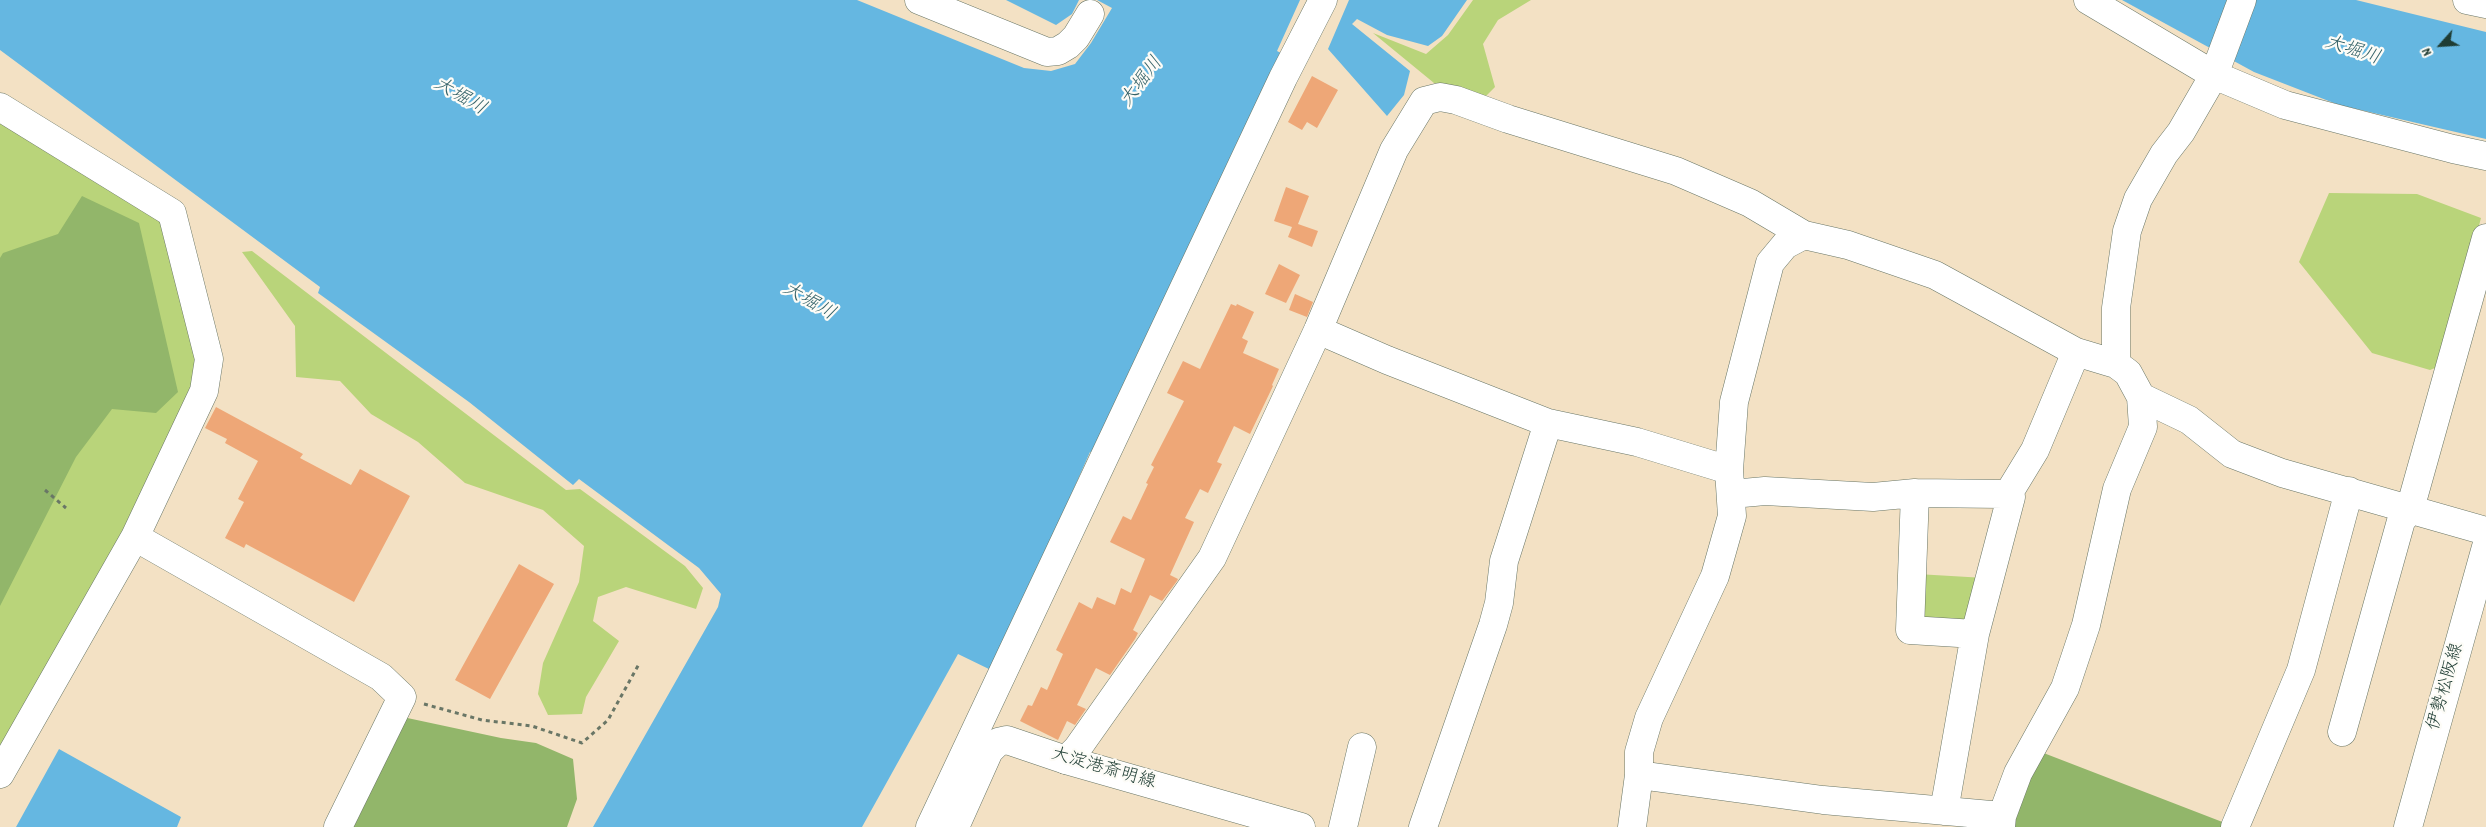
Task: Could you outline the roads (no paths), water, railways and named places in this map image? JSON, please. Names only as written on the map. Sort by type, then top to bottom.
[{"type":"street","points":[[919,0],[1047,52],[1058,51],[1068,45],[1076,37],[1090,14]]},
{"type":"street","points":[[930,827],[1283,78],[1323,0]]},
{"type":"street","points":[[2088,0],[2214,75],[2285,104],[2444,147],[2486,156]]},
{"type":"street","points":[[2116,364],[2116,308],[2127,231],[2138,200],[2214,75],[2242,0]]},
{"type":"street","points":[[2467,0],[2486,4]]},
{"type":"street","points":[[1066,760],[1077,749],[1212,558],[1318,330],[1394,150],[1416,111],[1424,101],[1431,98],[1456,100],[1508,120],[1676,171],[1750,203],[1804,235],[1848,245],[1935,276],[2076,352],[2116,364],[2128,373],[2141,397],[2143,427],[2116,489],[2086,625],[2065,688],[2018,773],[2002,822],[1944,811],[1823,800],[1639,775]]},
{"type":"street","points":[[0,107],[172,213],[208,359],[204,391],[135,537],[0,774]]},
{"type":"street","points":[[1632,827],[1639,775],[1639,752],[1649,718],[1715,576],[1732,516],[1730,482],[1734,402],[1770,263],[1785,245],[1804,235]]},
{"type":"street","points":[[2342,732],[2401,521],[2410,509],[2486,238]]},
{"type":"street","points":[[1318,330],[1387,360],[1548,423],[1637,442],[1730,482],[1765,492],[1873,497],[1915,493],[2003,494],[2010,491],[2039,442],[2076,352]]},
{"type":"street","points":[[2141,397],[2189,420],[2232,454],[2282,473],[2486,531]]},
{"type":"street","points":[[1423,827],[1493,625],[1499,603],[1504,560],[1548,423]]},
{"type":"street","points":[[1944,811],[1975,634],[2011,497],[2010,491]]},
{"type":"street","points":[[2235,827],[2301,670],[2348,492]]},
{"type":"street","points":[[1915,493],[1910,630],[1975,634]]},
{"type":"street","points":[[135,537],[381,677],[402,698],[338,827]]},
{"type":"street","name":"伊勢松阪線","points":[[2408,827],[2486,547]]},
{"type":"street","name":"大淀港斎明線","points":[[955,827],[990,751],[998,742],[1007,740],[1066,760],[1285,825]]},
{"type":"street","points":[[1343,827],[1362,747]]},
{"type":"water","name":"大堀川","points":[[0,0],[857,0],[1024,68],[1051,71],[1075,64],[1091,43],[1112,8],[1097,0],[1300,0],[1277,51],[1283,54],[1244,138],[1239,138],[1095,454],[1090,452],[993,671],[958,654],[862,827],[593,827],[718,607],[721,594],[699,568],[579,479],[573,485],[469,402],[318,293],[320,287],[0,50]]},
{"type":"water","points":[[1006,0],[1079,0],[1072,14],[1056,25]]},
{"type":"water","points":[[1349,0],[1467,0],[1442,36],[1428,46],[1387,35],[1357,19],[1352,24],[1410,71],[1404,95],[1387,116],[1328,49]]},
{"type":"water","name":"大堀川","points":[[2122,0],[2356,0],[2486,32],[2486,139],[2339,105],[2254,72]]},
{"type":"water","points":[[59,749],[181,817],[177,827],[16,827]]}]
